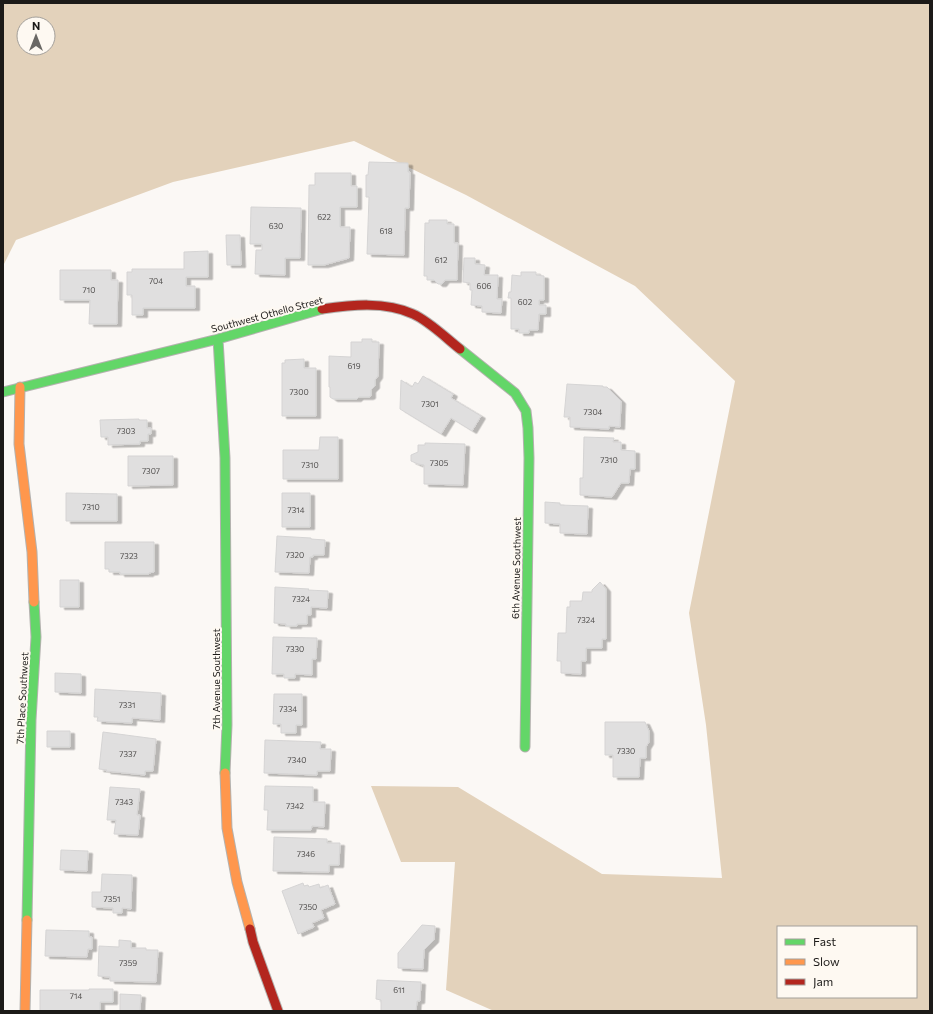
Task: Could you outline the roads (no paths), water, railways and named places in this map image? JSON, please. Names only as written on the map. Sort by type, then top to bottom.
[{"type":"street","name":"Southwest Othello Street","points":[[3,392],[218,339],[321,309],[370,305],[395,308],[414,314],[433,327],[514,393]]},
{"type":"street","name":"7th Avenue Southwest","points":[[218,339],[225,458],[227,725],[225,764],[227,828],[238,882],[253,942],[278,1011]]},
{"type":"street","name":"7th Place Southwest","points":[[20,387],[19,444],[32,552],[36,637],[31,720],[25,1011]]},
{"type":"street","name":"6th Avenue Southwest","points":[[514,393],[526,410],[528,428],[525,747]]}]
